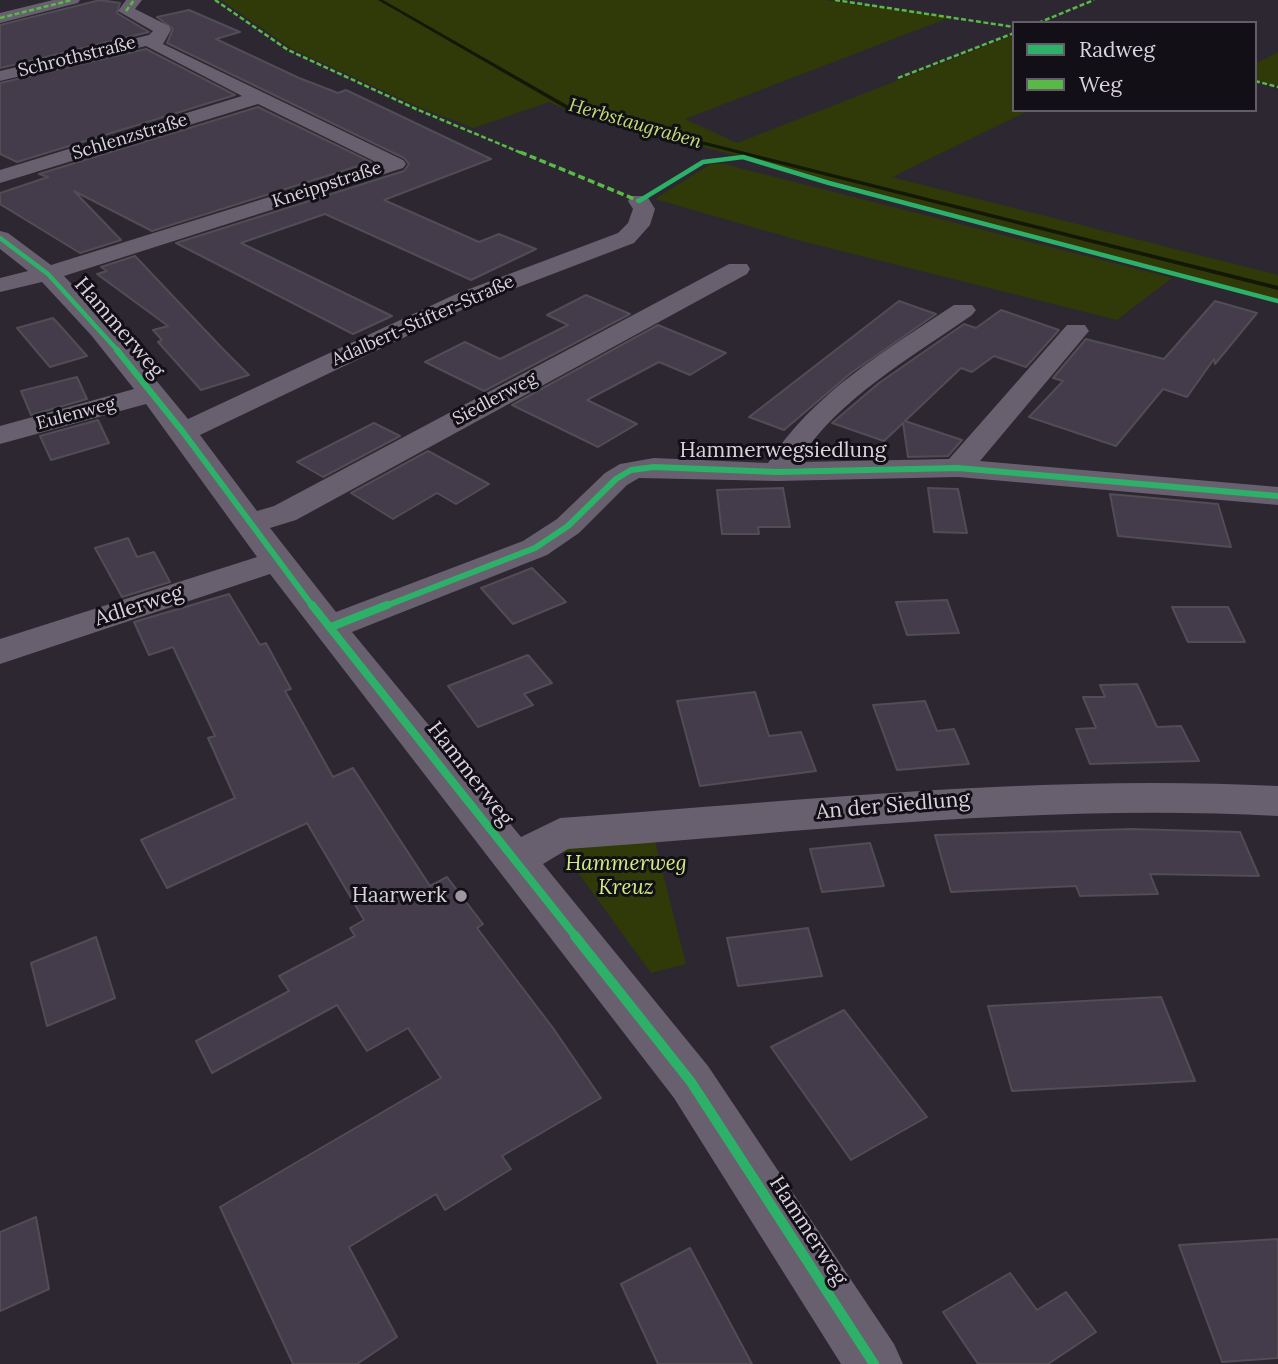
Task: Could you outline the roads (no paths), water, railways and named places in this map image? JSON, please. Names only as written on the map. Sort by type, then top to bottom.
[{"type":"street","points":[[0,18],[72,0]]},
{"type":"street","name":"Kneippstraße","points":[[48,274],[396,163],[154,46],[155,38],[163,30],[127,11],[134,0]]},
{"type":"street","name":"Schrothstraße","points":[[0,76],[155,38]]},
{"type":"street","name":"Schlenzstraße","points":[[0,177],[260,97]]},
{"type":"street","name":"Adalbert-Stifter-Straße","points":[[183,432],[464,299],[626,238],[639,225],[644,209],[639,201]]},
{"type":"street","name":"Hammerweg","points":[[0,238],[48,274],[100,328],[183,432],[277,561],[691,1082],[874,1364]]},
{"type":"street","name":"Siedlerweg","points":[[250,524],[285,513],[738,269]]},
{"type":"street","points":[[0,285],[48,274]]},
{"type":"street","name":"Hammerwegsiedlung","points":[[778,472],[801,434],[863,378],[963,310]]},
{"type":"street","points":[[958,468],[1076,331]]},
{"type":"street","name":"Eulenweg","points":[[0,435],[153,393]]},
{"type":"street","name":"Hammerwegsiedlung","points":[[331,627],[535,548],[568,526],[616,479],[631,471],[654,467],[778,472],[958,468],[1278,496]]},
{"type":"street","name":"Adlerweg","points":[[0,652],[277,561]]},
{"type":"street","name":"An der Siedlung","points":[[516,860],[560,834],[983,798],[1196,794],[1278,801]]},
{"type":"waterway","name":"Herbstaugraben","points":[[380,0],[572,110],[1278,288]]},
{"type":"place","name":"Haarwerk","points":[[461,896]]},
{"type":"park label","name":"Hammerweg Kreuz","points":[[626,876]]}]
